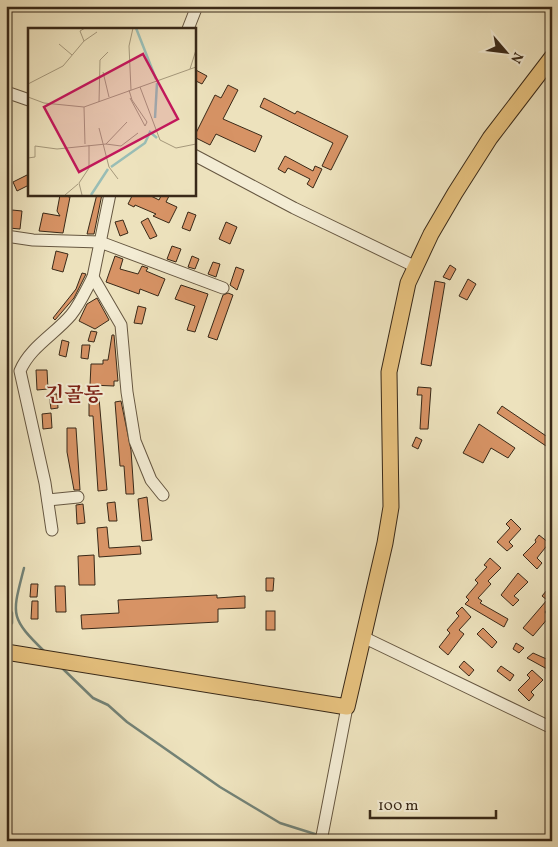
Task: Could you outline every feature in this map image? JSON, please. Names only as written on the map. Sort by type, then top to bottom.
[{"type":"main road","points":[[6,652],[347,707],[386,543],[391,507],[389,372],[408,283],[414,266],[445,210],[490,138],[552,57]]},
{"type":"street","points":[[188,28],[197,6]]},
{"type":"street","points":[[6,92],[28,100]]},
{"type":"street","points":[[195,156],[294,208],[414,266]]},
{"type":"street","points":[[52,530],[48,500],[20,371],[24,362],[70,316],[93,278],[110,195]]},
{"type":"street","points":[[6,236],[33,240],[100,242],[223,288]]},
{"type":"street","points":[[93,278],[120,326],[135,441],[151,480],[163,495]]},
{"type":"street","points":[[48,500],[78,497]]},
{"type":"street","points":[[363,637],[552,728]]},
{"type":"street","points":[[321,841],[347,707]]},
{"type":"building","points":[[195,70],[207,76],[202,84],[195,80]]},
{"type":"building","points":[[228,85],[238,90],[223,119],[262,136],[255,152],[216,134],[210,145],[195,138],[215,95],[221,98]]},
{"type":"building","points":[[264,98],[295,114],[297,111],[348,136],[331,170],[322,166],[333,143],[260,107]]},
{"type":"building","points":[[285,156],[313,171],[315,166],[322,169],[313,188],[307,184],[310,179],[288,168],[285,173],[278,169]]},
{"type":"building","points":[[28,174],[28,186],[17,191],[13,182]]},
{"type":"building","points":[[60,195],[70,197],[63,233],[39,231],[43,213],[60,216],[57,211]]},
{"type":"building","points":[[97,195],[102,195],[94,234],[87,234]]},
{"type":"building","points":[[132,195],[149,195],[159,200],[162,195],[170,195],[166,202],[177,207],[169,223],[153,216],[156,214],[128,204]]},
{"type":"building","points":[[12,210],[22,211],[20,229],[9,228]]},
{"type":"building","points":[[188,212],[196,215],[190,231],[182,228]]},
{"type":"building","points":[[148,218],[157,236],[150,239],[141,222]]},
{"type":"building","points":[[123,220],[128,233],[120,236],[115,222]]},
{"type":"building","points":[[226,222],[237,227],[230,244],[219,239]]},
{"type":"building","points":[[172,246],[181,249],[176,262],[167,259]]},
{"type":"building","points":[[56,251],[68,254],[63,272],[52,269]]},
{"type":"building","points":[[115,256],[123,259],[120,269],[138,274],[142,266],[148,268],[146,271],[165,279],[158,296],[140,289],[139,294],[106,282]]},
{"type":"building","points":[[192,256],[199,259],[195,269],[188,267]]},
{"type":"building","points":[[213,262],[220,264],[216,277],[208,274]]},
{"type":"building","points":[[450,265],[456,269],[450,280],[443,277]]},
{"type":"building","points":[[236,267],[244,270],[237,290],[230,285]]},
{"type":"building","points":[[82,273],[86,274],[74,298],[55,320],[53,318],[76,289]]},
{"type":"building","points":[[468,279],[476,284],[467,300],[459,296]]},
{"type":"building","points":[[435,281],[445,283],[431,366],[421,364]]},
{"type":"building","points":[[181,285],[208,294],[195,332],[187,330],[195,306],[175,299]]},
{"type":"building","points":[[228,293],[233,295],[217,340],[208,337],[223,295]]},
{"type":"building","points":[[97,298],[109,320],[95,329],[79,321],[87,304]]},
{"type":"building","points":[[138,306],[146,308],[142,324],[134,323]]},
{"type":"building","points":[[91,331],[97,332],[94,342],[88,341]]},
{"type":"building","points":[[112,335],[114,335],[118,381],[114,381],[114,386],[90,385],[91,364],[103,364],[103,360],[108,360]]},
{"type":"building","points":[[62,340],[69,342],[66,357],[59,355]]},
{"type":"building","points":[[82,345],[90,345],[88,359],[81,358]]},
{"type":"building","points":[[36,370],[47,370],[48,389],[37,390]]},
{"type":"building","points":[[418,387],[431,388],[428,429],[420,429],[422,395],[417,395]]},
{"type":"building","points":[[49,394],[57,394],[58,408],[51,409]]},
{"type":"building","points":[[89,398],[99,398],[107,490],[98,491],[93,416],[89,416]]},
{"type":"building","points":[[121,401],[131,450],[134,494],[126,494],[124,466],[120,466],[115,402]]},
{"type":"building","points":[[502,406],[552,440],[552,450],[497,413]]},
{"type":"building","points":[[51,413],[52,428],[43,429],[42,414]]},
{"type":"building","points":[[479,424],[515,448],[508,458],[491,448],[483,463],[463,453]]},
{"type":"building","points":[[67,428],[76,428],[80,490],[74,490],[67,452]]},
{"type":"building","points":[[416,437],[422,440],[418,449],[412,446]]},
{"type":"building","points":[[147,497],[152,540],[142,541],[138,499]]},
{"type":"building","points":[[115,502],[117,521],[109,521],[107,503]]},
{"type":"building","points":[[83,504],[85,523],[77,524],[76,505]]},
{"type":"building","points":[[511,519],[521,529],[509,542],[513,546],[507,551],[497,542],[510,528],[506,524]]},
{"type":"building","points":[[107,527],[109,548],[140,546],[141,554],[99,557],[97,528]]},
{"type":"building","points":[[539,535],[549,543],[537,558],[542,563],[537,569],[523,555],[536,542],[535,540]]},
{"type":"building","points":[[94,555],[95,585],[79,585],[78,556]]},
{"type":"building","points":[[490,558],[501,568],[488,581],[491,584],[478,598],[482,601],[480,603],[508,619],[504,627],[465,604],[469,600],[466,597],[478,583],[475,580],[487,567],[484,565]]},
{"type":"building","points":[[518,573],[528,582],[514,596],[519,600],[513,606],[501,595]]},
{"type":"building","points":[[266,578],[274,578],[273,591],[266,591]]},
{"type":"building","points":[[31,584],[38,584],[37,597],[30,597]]},
{"type":"building","points":[[55,586],[65,586],[66,612],[56,612]]},
{"type":"building","points":[[547,590],[552,594],[552,604],[545,612],[549,617],[533,636],[523,628],[547,600],[542,596]]},
{"type":"building","points":[[217,595],[217,598],[245,596],[245,608],[218,609],[218,622],[82,629],[81,615],[119,613],[118,600]]},
{"type":"building","points":[[32,601],[38,601],[38,619],[31,619]]},
{"type":"building","points":[[462,607],[471,617],[459,630],[464,634],[448,655],[439,647],[450,633],[447,630],[459,616],[456,613]]},
{"type":"building","points":[[266,611],[275,611],[275,630],[266,630]]},
{"type":"building","points":[[483,628],[497,642],[492,648],[477,634]]},
{"type":"building","points":[[516,643],[524,648],[519,653],[513,649]]},
{"type":"building","points":[[533,653],[551,661],[547,669],[527,658]]},
{"type":"building","points":[[464,661],[474,670],[469,676],[459,667]]},
{"type":"building","points":[[501,666],[514,675],[510,681],[497,671]]},
{"type":"building","points":[[532,670],[543,680],[531,692],[534,695],[529,701],[518,690],[530,678],[527,675]]},
{"type":"waterway","points":[[24,568],[17,596],[16,614],[25,631],[45,652]]},
{"type":"waterway","points":[[6,603],[12,613],[12,623],[6,629]]},
{"type":"waterway","points":[[62,668],[93,698],[108,705],[127,722],[220,787],[280,823],[318,835]]},
{"type":"waterway","points":[[326,838],[346,841]]},
{"type":"district","name":"긴골동","points":[[74,394]]}]
